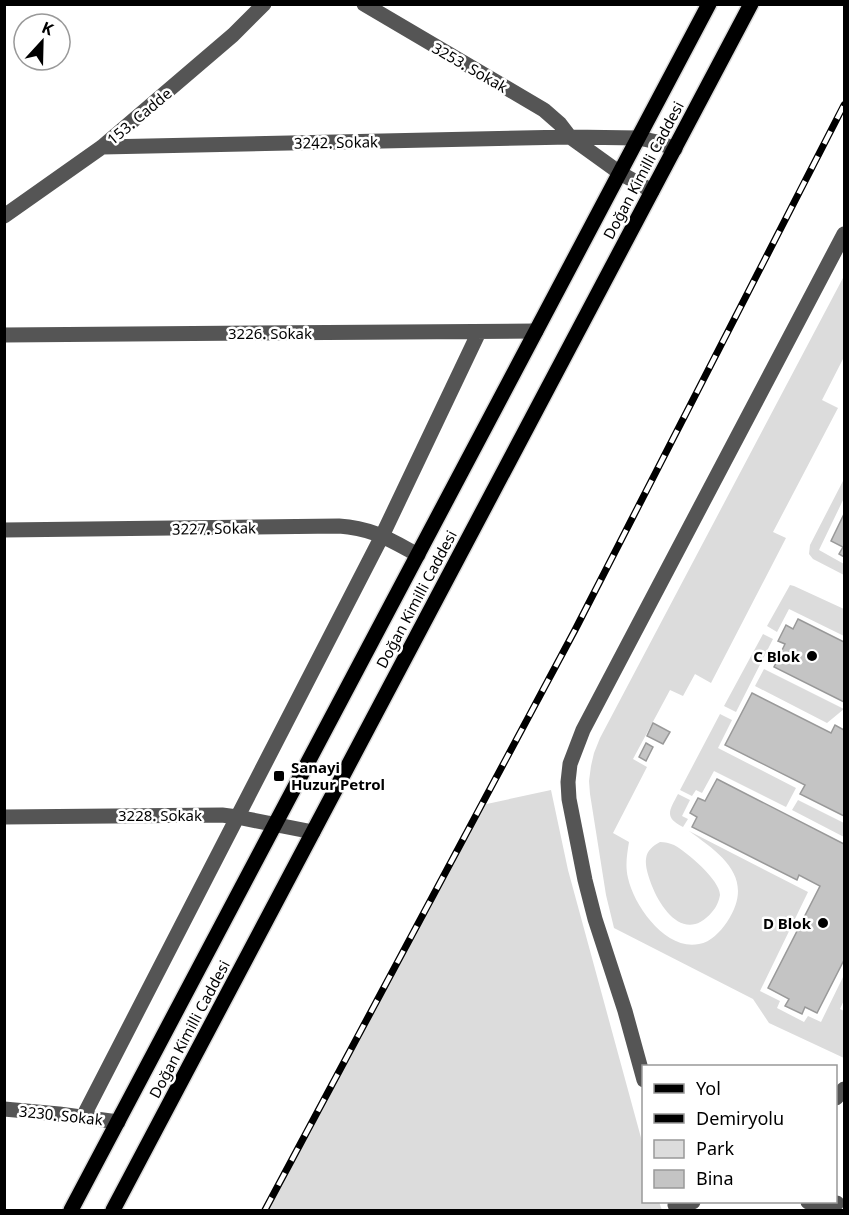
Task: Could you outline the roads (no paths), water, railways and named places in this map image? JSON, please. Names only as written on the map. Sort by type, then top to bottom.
[{"type":"main road","name":"Doğan Kimilli Caddesi","points":[[71,1210],[710,4]]},
{"type":"main road","name":"Doğan Kimilli Caddesi","points":[[113,1210],[751,4]]},
{"type":"street","name":"153. Cadde","points":[[4,216],[102,147],[233,35],[264,4]]},
{"type":"street","name":"3253. Sokak","points":[[364,4],[544,110],[560,124],[570,137]]},
{"type":"street","name":"3242. Sokak","points":[[102,147],[570,137],[639,138],[675,148]]},
{"type":"street","points":[[570,137],[620,173],[652,191]]},
{"type":"street","points":[[642,1073],[585,880],[569,799],[570,764],[583,730],[844,234]]},
{"type":"street","name":"3226. Sokak","points":[[4,336],[536,331]]},
{"type":"street","points":[[83,1117],[382,536],[479,332]]},
{"type":"street","name":"3227. Sokak","points":[[4,530],[339,526],[368,530],[418,555]]},
{"type":"street","name":"3228. Sokak","points":[[4,817],[201,815],[237,817],[313,832]]},
{"type":"street","name":"3230. Sokak","points":[[4,1109],[118,1122]]},
{"type":"railway","points":[[265,1210],[575,630],[844,105]]},
{"type":"place","name":"C Blok","points":[[812,656]]},
{"type":"place","name":"Sanayi Huzur Petrol","points":[[279,776]]},
{"type":"place","name":"D Blok","points":[[823,923]]}]
